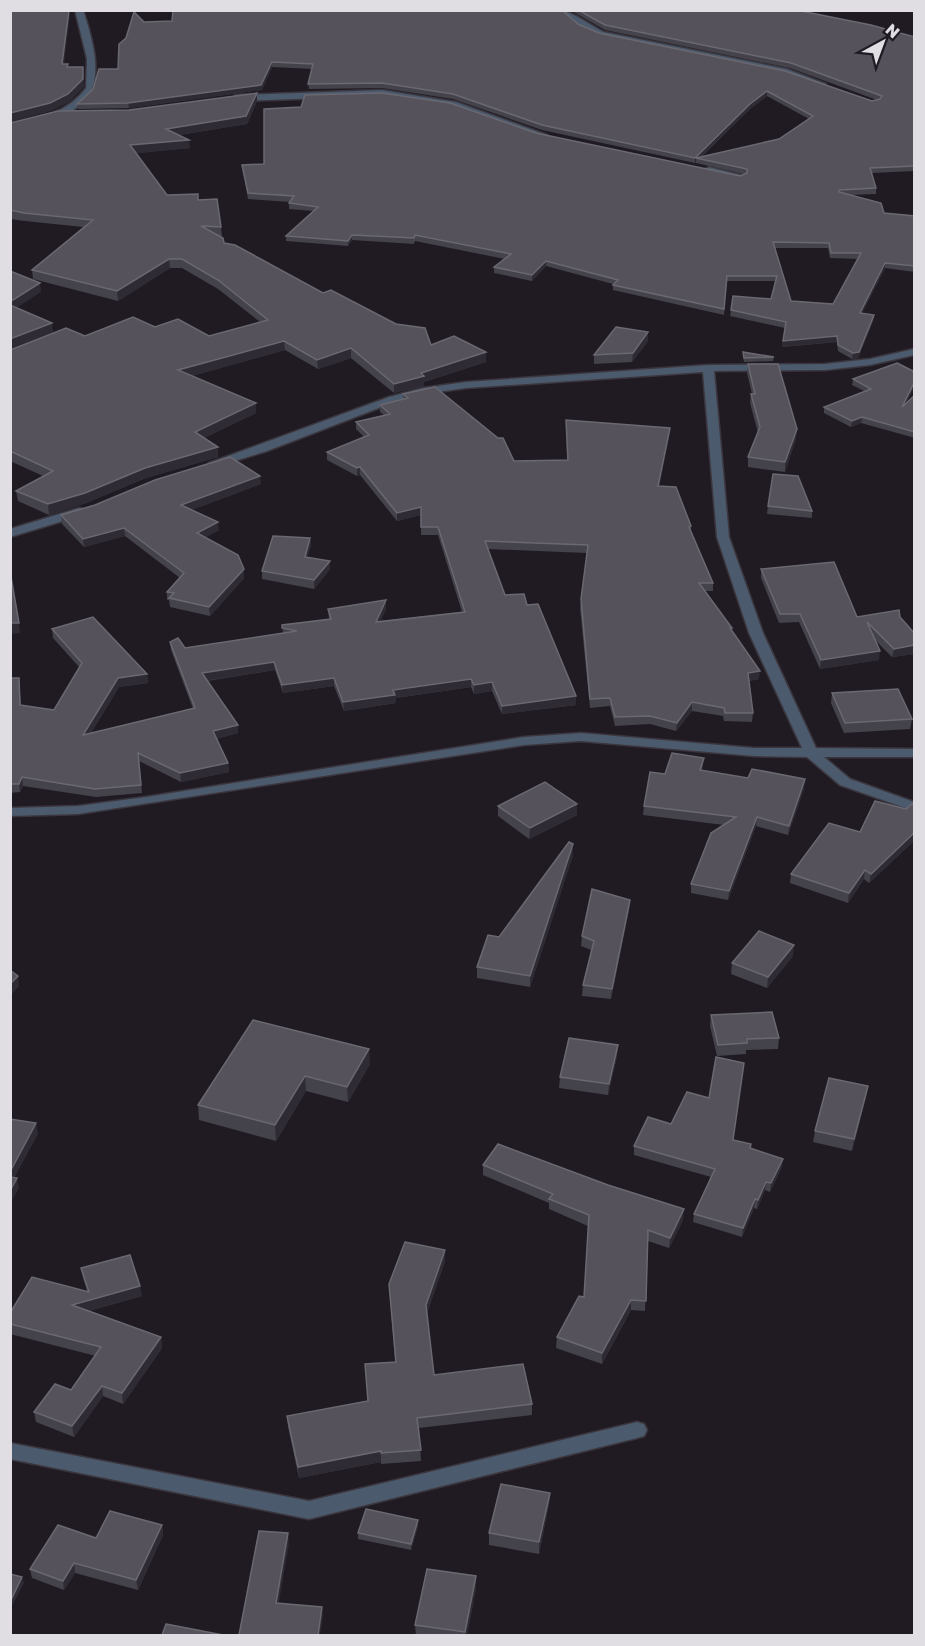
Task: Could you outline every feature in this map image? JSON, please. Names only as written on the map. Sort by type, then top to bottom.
[{"type":"street","points":[[60,115],[82,99],[91,84],[86,34],[79,10]]},
{"type":"street","points":[[562,10],[582,25],[602,34],[787,72],[828,87]]},
{"type":"street","points":[[228,99],[250,96],[382,93],[453,104],[550,137]]},
{"type":"street","points":[[10,127],[60,115],[81,114]]},
{"type":"street","points":[[696,167],[740,176]]},
{"type":"street","points":[[207,466],[263,449],[393,399],[423,391],[466,385],[708,368],[825,367],[870,362],[915,352]]},
{"type":"street","points":[[708,368],[723,537],[756,633],[800,724],[811,753],[845,782],[915,807]]},
{"type":"street","points":[[10,533],[91,508]]},
{"type":"street","points":[[10,812],[78,810],[524,741],[581,737],[754,752],[915,753]]},
{"type":"street","points":[[10,1451],[309,1510],[636,1430]]},
{"type":"building","points":[[10,10],[69,10],[62,64],[68,64],[67,67],[83,67],[83,79],[68,94],[50,103],[10,113]]},
{"type":"building","points":[[173,10],[562,10],[578,24],[599,33],[785,71],[872,101],[882,96],[791,63],[605,25],[578,10],[796,10],[871,25],[915,37],[915,166],[870,168],[876,188],[839,190],[839,192],[881,203],[884,213],[915,216],[915,266],[885,263],[860,313],[874,315],[859,352],[853,353],[838,345],[837,336],[783,341],[786,322],[731,310],[733,296],[771,299],[777,276],[727,276],[724,309],[613,285],[618,280],[546,261],[532,275],[494,267],[511,254],[415,235],[414,238],[352,235],[348,241],[286,236],[318,207],[289,203],[294,196],[248,193],[242,165],[264,164],[264,109],[301,107],[305,95],[382,93],[450,103],[536,133],[740,176],[747,173],[747,169],[696,158],[779,139],[813,116],[767,91],[750,104],[695,158],[542,125],[453,94],[382,83],[308,84],[313,64],[272,62],[261,85],[128,103],[77,104],[93,89],[99,69],[118,69],[119,44],[126,38],[134,12],[144,22],[172,21]],"holes":[[[773,242],[829,243],[831,253],[861,253],[833,304],[791,301]]]},
{"type":"building","points":[[257,93],[246,116],[166,129],[189,140],[130,145],[167,195],[198,194],[198,200],[217,199],[221,227],[201,226],[223,238],[224,243],[235,245],[323,293],[331,290],[396,324],[425,328],[431,345],[454,336],[486,352],[421,373],[424,376],[394,384],[351,348],[317,360],[284,341],[178,370],[256,403],[195,432],[218,447],[145,468],[85,493],[48,504],[16,491],[53,471],[10,451],[10,350],[66,328],[85,336],[133,317],[155,327],[178,319],[209,336],[268,320],[218,280],[182,259],[169,259],[117,291],[32,270],[93,220],[10,210],[10,123],[58,111],[129,110]]},
{"type":"building","points":[[10,271],[40,283],[10,302]]},
{"type":"building","points":[[10,305],[52,323],[10,339]]},
{"type":"building","points":[[616,327],[648,332],[633,353],[594,355]]},
{"type":"building","points":[[743,352],[774,357],[744,358]]},
{"type":"building","points":[[897,363],[915,372],[915,381],[902,407],[915,395],[915,432],[862,417],[852,421],[824,407],[871,389],[853,379]]},
{"type":"building","points":[[748,364],[778,364],[797,429],[785,462],[748,457],[760,427],[751,394],[755,394]]},
{"type":"building","points":[[435,387],[498,438],[503,438],[514,461],[568,460],[566,420],[670,428],[658,486],[676,487],[691,526],[689,527],[713,583],[699,583],[760,671],[748,673],[753,713],[725,713],[724,708],[692,702],[677,723],[650,716],[615,717],[610,698],[590,699],[581,599],[588,545],[485,541],[505,595],[524,594],[527,605],[538,604],[576,696],[502,706],[492,682],[474,685],[471,679],[393,690],[395,695],[343,702],[334,678],[282,685],[274,662],[202,673],[238,725],[213,731],[228,763],[180,773],[138,753],[141,785],[95,789],[22,777],[19,784],[10,784],[10,678],[19,678],[20,705],[54,710],[82,663],[52,629],[93,617],[147,674],[118,678],[83,735],[195,708],[170,642],[178,638],[185,648],[297,631],[282,628],[282,625],[331,619],[328,609],[386,600],[376,622],[465,612],[438,527],[421,527],[421,507],[397,513],[360,467],[357,468],[327,452],[369,435],[356,422],[390,414],[380,405],[408,398],[403,394]]},
{"type":"building","points":[[230,457],[260,476],[181,505],[218,522],[197,533],[238,555],[244,569],[209,607],[169,598],[174,593],[167,592],[184,573],[124,528],[83,539],[61,515],[95,505],[155,480]]},
{"type":"building","points":[[773,474],[798,476],[812,511],[768,506]]},
{"type":"building","points":[[273,536],[310,538],[305,557],[330,561],[314,580],[262,571]]},
{"type":"building","points":[[834,562],[857,617],[899,610],[900,617],[915,634],[915,645],[894,649],[867,622],[880,651],[821,660],[800,614],[780,614],[761,569]]},
{"type":"building","points":[[10,571],[19,623],[10,623]]},
{"type":"building","points":[[898,689],[912,719],[845,723],[832,693]]},
{"type":"building","points":[[672,753],[704,758],[700,770],[748,778],[752,769],[805,779],[789,826],[757,817],[729,891],[691,884],[711,833],[736,817],[644,806],[650,772],[665,774]]},
{"type":"building","points":[[545,782],[577,804],[530,828],[498,806]]},
{"type":"building","points":[[875,801],[906,809],[912,804],[915,806],[915,832],[871,874],[865,870],[849,893],[791,874],[829,823],[860,832]]},
{"type":"building","points":[[569,842],[573,844],[530,976],[477,967],[488,935],[499,937]]},
{"type":"building","points":[[592,889],[630,900],[612,989],[583,985],[594,941],[582,936]]},
{"type":"building","points":[[759,931],[794,945],[768,977],[732,963]]},
{"type":"building","points":[[10,970],[18,976],[10,984]]},
{"type":"building","points":[[772,1012],[779,1038],[747,1039],[747,1043],[718,1045],[711,1015]]},
{"type":"building","points":[[253,1020],[369,1049],[347,1087],[305,1076],[275,1125],[198,1105]]},
{"type":"building","points":[[569,1038],[618,1045],[609,1084],[560,1077]]},
{"type":"building","points":[[716,1057],[744,1063],[733,1140],[751,1144],[750,1148],[783,1159],[771,1183],[766,1182],[758,1200],[755,1199],[743,1228],[694,1214],[715,1169],[634,1146],[648,1117],[671,1124],[687,1092],[709,1098]]},
{"type":"building","points":[[829,1078],[868,1086],[854,1139],[815,1131]]},
{"type":"building","points":[[10,1119],[36,1123],[10,1172]]},
{"type":"building","points":[[498,1144],[608,1185],[684,1209],[670,1238],[648,1230],[646,1301],[631,1300],[602,1353],[557,1337],[579,1296],[584,1297],[589,1215],[549,1199],[553,1194],[483,1165]]},
{"type":"building","points":[[10,1177],[17,1178],[10,1191]]},
{"type":"building","points":[[405,1242],[445,1250],[426,1305],[434,1375],[523,1364],[532,1404],[417,1418],[421,1450],[381,1453],[381,1451],[298,1467],[287,1416],[368,1401],[365,1364],[396,1362],[389,1284]]},
{"type":"building","points":[[130,1255],[140,1286],[72,1305],[161,1337],[122,1393],[102,1386],[72,1426],[34,1412],[55,1384],[71,1390],[101,1347],[10,1324],[10,1313],[32,1277],[89,1292],[81,1268]]},
{"type":"building","points":[[501,1484],[550,1493],[539,1542],[489,1533]]},
{"type":"building","points":[[366,1509],[418,1520],[411,1544],[358,1533]]},
{"type":"building","points":[[110,1511],[162,1525],[136,1580],[74,1563],[63,1581],[30,1569],[58,1525],[96,1538]]},
{"type":"building","points":[[259,1531],[288,1533],[276,1603],[322,1607],[318,1635],[239,1635]]},
{"type":"building","points":[[427,1569],[476,1576],[465,1632],[415,1625]]},
{"type":"building","points":[[10,1574],[22,1577],[11,1600],[10,1600]]},
{"type":"building","points":[[166,1624],[223,1635],[162,1635]]}]
